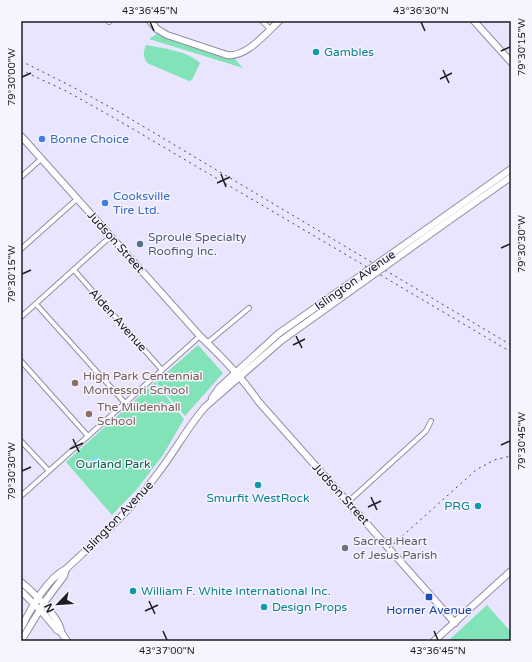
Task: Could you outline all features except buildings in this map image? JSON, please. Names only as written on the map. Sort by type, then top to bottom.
[{"type":"main road","points":[[150,21],[157,29],[167,35],[227,55],[237,55],[245,51],[279,21]]},
{"type":"main road","points":[[474,21],[511,62]]},
{"type":"main road","name":"Judson Street","points":[[21,136],[455,622]]},
{"type":"main road","name":"Islington Avenue","points":[[21,628],[38,598],[60,572],[66,570],[122,516],[155,478],[194,420],[209,403],[219,388],[236,376],[280,337],[494,185],[511,169]]},
{"type":"main road","name":"Islington Avenue","points":[[494,185],[511,177]]},
{"type":"main road","name":"Islington Avenue","points":[[22,641],[41,606],[64,576],[66,570]]},
{"type":"main road","points":[[434,641],[511,571]]},
{"type":"main road","points":[[21,582],[38,598],[41,606],[61,627],[61,632],[67,641]]},
{"type":"main road","points":[[21,591],[35,604],[41,606]]},
{"type":"street","points":[[262,21],[270,29]]},
{"type":"street","points":[[21,177],[41,159]]},
{"type":"street","points":[[21,249],[77,199]]},
{"type":"street","points":[[21,317],[111,236]]},
{"type":"street","name":"Alden Avenue","points":[[74,270],[162,370]]},
{"type":"street","points":[[36,304],[125,403]]},
{"type":"street","points":[[209,345],[249,308]]},
{"type":"street","points":[[21,496],[200,336]]},
{"type":"street","points":[[21,361],[88,436]]},
{"type":"street","points":[[348,502],[426,431],[431,421]]},
{"type":"street","points":[[21,440],[49,471]]},
{"type":"green space","points":[[158,33],[234,58],[243,68],[149,39]]},
{"type":"green space","points":[[146,45],[182,53],[195,59],[200,63],[192,80],[189,81],[147,63],[144,54]]},
{"type":"green space","points":[[198,345],[223,373],[185,416],[156,382]]},
{"type":"green space","name":"Ourland Park","points":[[155,382],[184,419],[163,455],[137,489],[112,515],[66,462]]},
{"type":"green space","points":[[487,605],[511,632],[511,641],[448,641]]},
{"type":"water","points":[[96,456],[105,466],[100,470],[91,460]]},
{"type":"railway","points":[[21,61],[119,112],[511,345]]},
{"type":"railway","points":[[21,70],[66,91],[116,119],[511,352]]},
{"type":"railway","points":[[389,548],[476,470],[494,460],[511,456]]},
{"type":"place","name":"Gambles","points":[[316,52]]},
{"type":"place","name":"Bonne Choice","points":[[42,139]]},
{"type":"place","name":"Cooksville Tire Ltd.","points":[[105,203]]},
{"type":"place","name":"Sproule Specialty Roofing Inc.","points":[[140,244]]},
{"type":"place","name":"High Park Centennial Montessori School","points":[[75,383]]},
{"type":"place","name":"The Mildenhall School","points":[[89,414]]},
{"type":"place","name":"Smurfit WestRock","points":[[258,485]]},
{"type":"place","name":"PRG","points":[[478,506]]},
{"type":"place","name":"Sacred Heart of Jesus Parish","points":[[345,548]]},
{"type":"place","name":"William F. White International Inc.","points":[[133,591]]},
{"type":"place","name":"Horner Avenue","points":[[429,597]]},
{"type":"place","name":"Design Props","points":[[264,607]]}]
